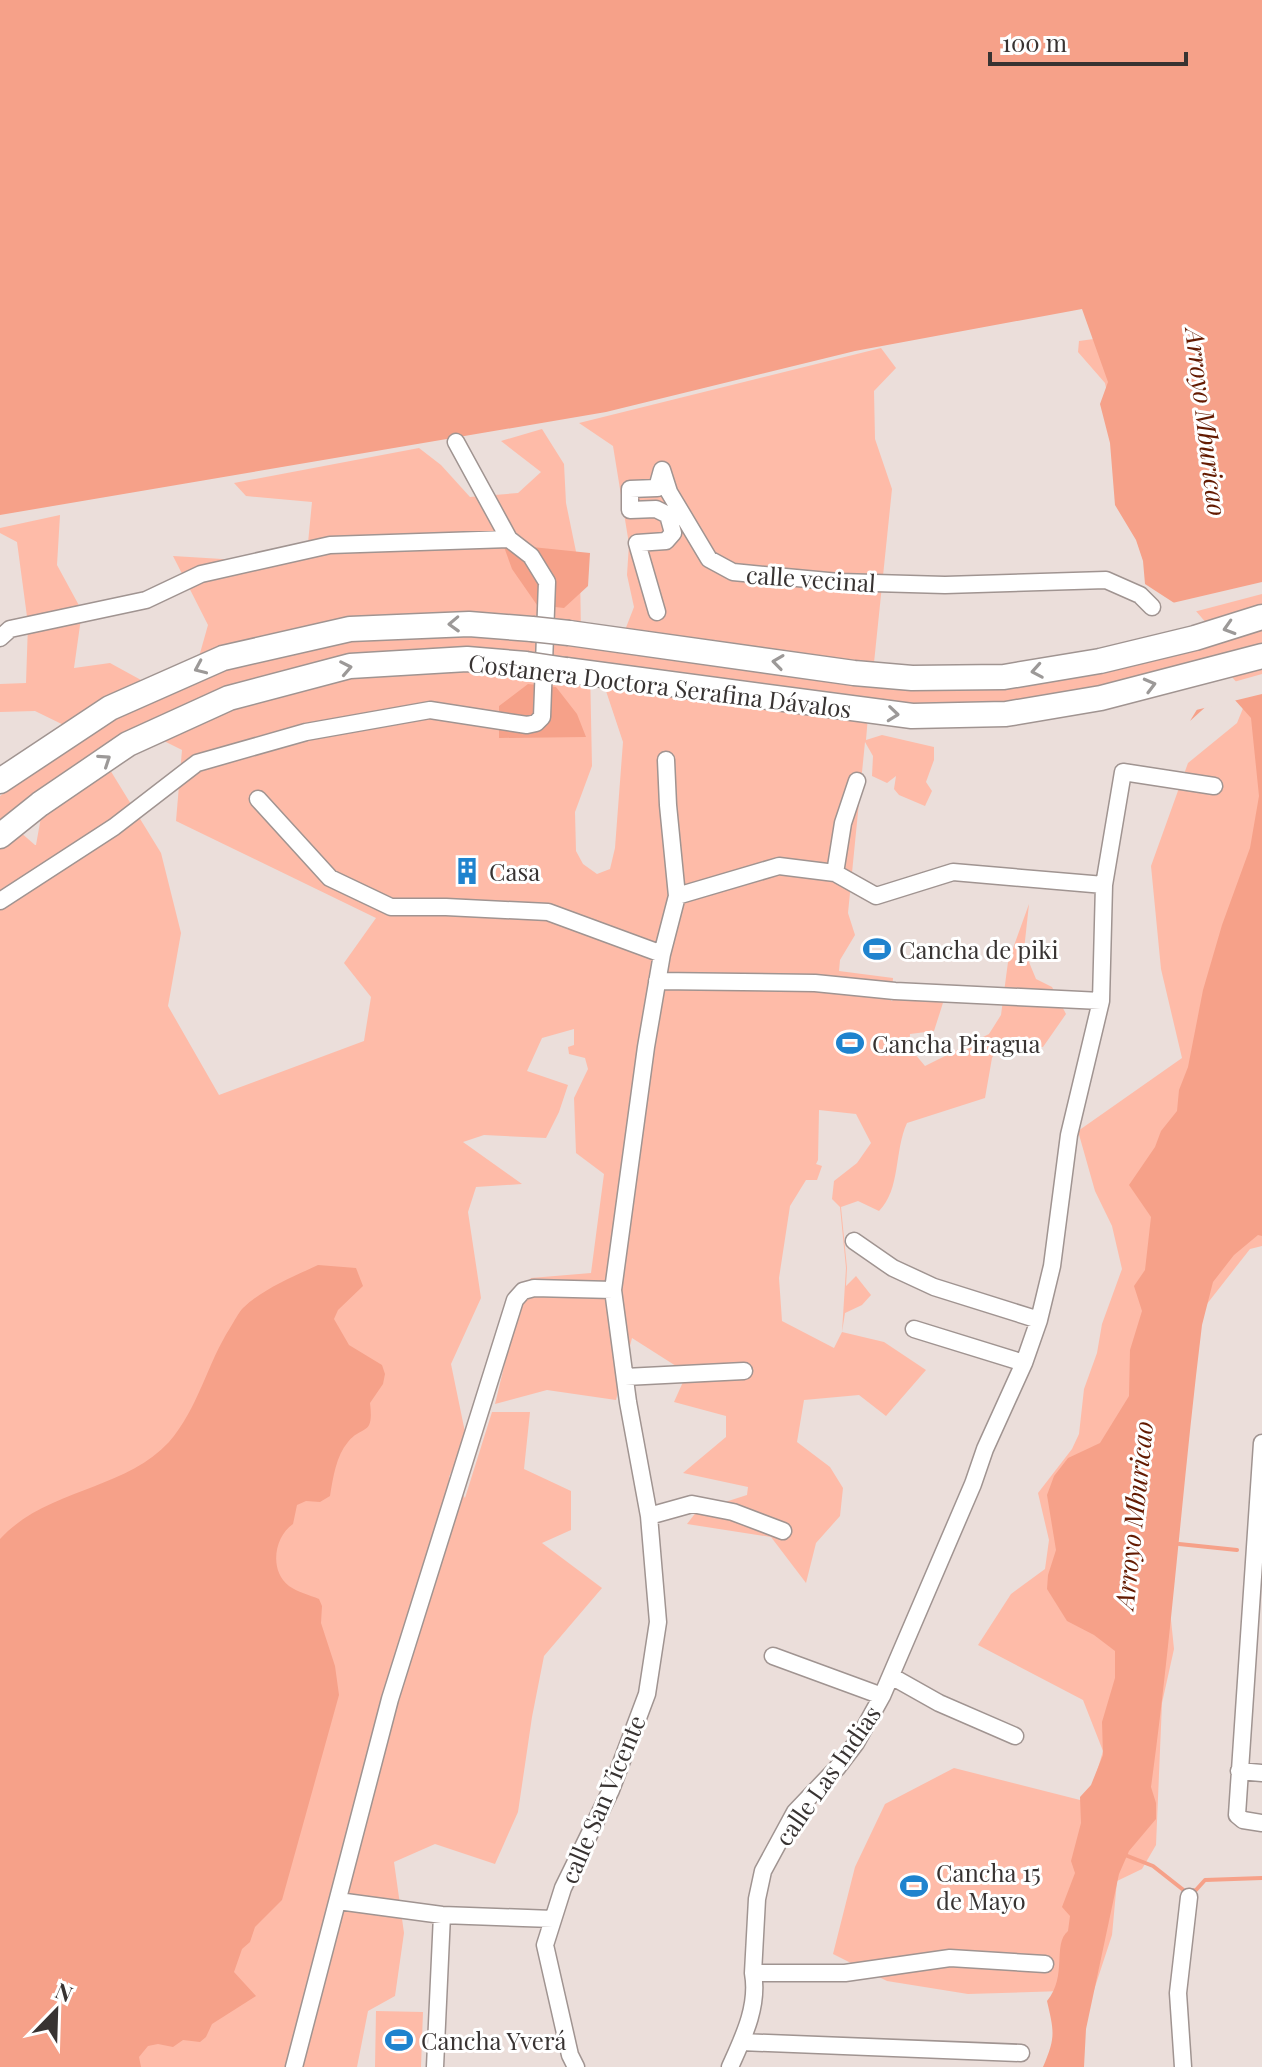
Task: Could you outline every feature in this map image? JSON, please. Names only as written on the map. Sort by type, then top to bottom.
[{"type":"highway","name":"Costanera Doctora Serafina Dávalos","points":[[0,781],[110,708],[223,658],[350,629],[469,624],[569,633],[854,673],[912,678],[1004,677],[1100,661],[1195,638],[1262,617]]},
{"type":"highway","name":"Costanera Doctora Serafina Dávalos","points":[[0,836],[40,804],[128,744],[229,698],[350,666],[467,659],[526,664],[912,716],[1006,714],[1101,698],[1262,656]]},
{"type":"street","points":[[0,901],[114,827],[197,763],[306,732],[430,710],[527,725],[536,723],[542,717],[547,582],[531,556],[509,539],[456,442]]},
{"type":"street","name":"calle vecinal","points":[[657,612],[637,543],[666,541],[673,533],[668,515],[656,509],[630,510],[630,489],[657,488],[662,470],[669,492],[709,559],[733,572],[839,582],[945,585],[1106,580],[1140,595],[1152,607]]},
{"type":"street","points":[[0,638],[10,629],[146,600],[201,574],[330,545],[509,539]]},
{"type":"street","points":[[666,760],[677,896],[779,866],[835,873],[876,896],[953,872],[1104,885]]},
{"type":"street","name":"calle Las Indias","points":[[730,2067],[752,2012],[757,1899],[763,1871],[795,1812],[856,1743],[882,1696],[1024,1363],[1039,1320],[1058,1232],[1069,1135],[1101,1001],[1104,885],[1123,772],[1214,786]]},
{"type":"street","points":[[835,873],[843,823],[857,781]]},
{"type":"street","points":[[258,799],[330,878],[391,907],[548,912],[662,954]]},
{"type":"street","name":"calle San Vicente","points":[[576,2067],[570,2055],[545,1945],[563,1888],[611,1790],[647,1694],[658,1622],[649,1516],[613,1290],[657,981],[677,896]]},
{"type":"street","points":[[657,981],[815,983],[895,991],[1101,1001]]},
{"type":"street","points":[[854,1241],[893,1268],[934,1287],[1039,1320]]},
{"type":"street","points":[[294,2067],[390,1699],[515,1300],[523,1291],[534,1288],[613,1290]]},
{"type":"street","points":[[914,1329],[1024,1363]]},
{"type":"street","points":[[625,1377],[744,1371]]},
{"type":"street","points":[[1262,1443],[1258,1552],[1237,1815],[1243,1820],[1262,1823]]},
{"type":"street","points":[[649,1516],[692,1504],[733,1512],[783,1531]]},
{"type":"street","points":[[773,1656],[882,1696]]},
{"type":"street","points":[[891,1676],[939,1703],[1015,1736]]},
{"type":"street","points":[[1239,1771],[1262,1773]]},
{"type":"street","points":[[1183,2067],[1178,1993],[1189,1897]]},
{"type":"street","points":[[338,1901],[442,1915],[553,1919]]},
{"type":"street","points":[[435,2067],[442,1915]]},
{"type":"street","points":[[753,1973],[845,1973],[950,1958],[1045,1964]]},
{"type":"street","points":[[741,2042],[1021,2053]]},
{"type":"shaded area","points":[[1168,329],[1262,348],[1262,1246],[1250,1249],[1203,1309],[1168,1591],[1174,1649],[1162,1703],[1156,1845],[1142,1869],[1117,1881],[1112,1935],[1094,1990],[968,1994],[887,1981],[833,1954],[855,1867],[885,1804],[954,1768],[1088,1802],[1103,1751],[1083,1700],[978,1645],[1011,1594],[1045,1569],[1049,1540],[1038,1493],[1072,1449],[1079,1434],[1084,1389],[1097,1353],[1102,1324],[1122,1269],[1112,1226],[1095,1191],[1078,1131],[1182,1058],[1161,969],[1151,866],[1188,763],[1237,723],[1248,696],[1227,671],[1016,705],[869,704],[866,740],[882,735],[934,747],[934,760],[926,782],[932,791],[925,806],[899,795],[894,789],[896,776],[887,783],[872,776],[873,756],[865,742],[848,913],[855,935],[840,960],[839,971],[893,978],[891,1001],[912,991],[949,984],[934,1031],[910,1034],[909,1047],[925,1066],[989,1034],[1001,1015],[1008,962],[1029,904],[1024,950],[1036,979],[1052,987],[1066,1014],[1043,1047],[1000,1044],[992,1058],[985,1098],[907,1123],[891,1192],[879,1211],[858,1201],[841,1207],[847,1268],[846,1286],[856,1276],[871,1295],[862,1305],[845,1313],[842,1332],[884,1342],[926,1370],[886,1416],[859,1395],[804,1400],[797,1442],[830,1467],[843,1488],[840,1516],[816,1543],[806,1583],[771,1537],[687,1524],[697,1511],[747,1495],[748,1487],[683,1473],[726,1437],[726,1416],[674,1402],[687,1373],[632,1338],[616,1400],[547,1390],[495,1404],[509,1346],[506,1306],[531,1278],[591,1273],[604,1174],[576,1153],[574,1098],[588,1069],[585,1058],[569,1054],[568,1047],[574,1045],[574,1029],[542,1038],[527,1071],[568,1085],[546,1138],[484,1135],[463,1142],[522,1184],[476,1187],[468,1212],[481,1298],[451,1364],[466,1437],[449,1477],[465,1498],[492,1412],[530,1412],[524,1469],[571,1491],[571,1530],[542,1543],[602,1588],[544,1656],[518,1812],[495,1864],[435,1844],[394,1862],[404,1933],[395,1996],[368,2011],[357,2067],[0,2067],[0,796],[65,748],[76,731],[35,711],[0,712],[0,684],[26,683],[28,624],[17,542],[0,533],[0,528],[60,515],[57,565],[82,611],[74,668],[110,663],[141,680],[184,682],[193,678],[208,625],[173,556],[255,561],[308,543],[312,502],[246,496],[234,483],[419,448],[441,465],[470,497],[518,493],[541,472],[501,441],[542,429],[564,464],[566,503],[580,571],[581,634],[620,643],[634,607],[627,575],[629,544],[613,446],[579,423],[881,348],[896,368],[874,391],[875,439],[892,489],[872,682],[910,685],[1213,631],[1190,604],[1124,468],[1105,383],[1078,352],[1079,341]],"holes":[[[590,668],[604,685],[623,742],[615,848],[610,869],[597,874],[583,864],[576,851],[575,812],[592,766]],[[138,728],[182,750],[176,821],[376,918],[344,963],[371,997],[364,1041],[219,1095],[168,1006],[181,933],[161,853],[107,765]],[[46,789],[36,845],[11,824]],[[819,1110],[856,1114],[871,1143],[857,1163],[834,1181],[832,1199],[840,1207],[846,1268],[842,1332],[834,1348],[782,1321],[779,1278],[790,1206],[806,1180],[817,1180],[822,1166],[816,1164]]]},
{"type":"shaded area","name":"Cancha Yverá","points":[[376,2011],[423,2012],[421,2067],[375,2067]]},
{"type":"water","name":"Arroyo Mburicao","points":[[0,0],[1262,0],[1262,590],[1185,610],[1145,584],[1143,561],[1136,540],[1115,505],[1110,443],[1100,404],[1108,382],[1082,309],[855,351],[606,412],[0,515]]},
{"type":"water","points":[[503,544],[590,553],[588,586],[564,608],[537,605],[512,569]]},
{"type":"water","name":"Arroyo Mburicao","points":[[1262,678],[1262,1236],[1258,1235],[1234,1255],[1213,1282],[1202,1325],[1151,1787],[1156,1803],[1156,1819],[1129,1851],[1119,1874],[1086,2029],[1084,2067],[1043,2067],[1052,2034],[1047,2001],[1057,1981],[1061,1944],[1068,1931],[1070,1916],[1062,1907],[1075,1873],[1071,1861],[1081,1823],[1080,1797],[1091,1785],[1103,1755],[1102,1722],[1115,1678],[1115,1651],[1094,1635],[1067,1621],[1047,1589],[1056,1550],[1047,1495],[1054,1476],[1068,1458],[1100,1443],[1129,1396],[1130,1350],[1142,1311],[1134,1286],[1145,1270],[1151,1217],[1129,1185],[1155,1147],[1161,1131],[1177,1111],[1179,1090],[1188,1067],[1203,990],[1250,848],[1259,796],[1251,718],[1234,699],[1211,702],[1190,721],[1207,693]]},
{"type":"water","points":[[528,684],[556,687],[577,714],[586,737],[499,738],[499,706]]},
{"type":"water","points":[[318,1265],[356,1268],[363,1286],[338,1310],[334,1319],[349,1345],[382,1365],[385,1374],[383,1384],[370,1403],[369,1426],[348,1442],[341,1454],[330,1496],[320,1502],[306,1501],[297,1505],[293,1524],[282,1537],[276,1554],[283,1580],[292,1588],[319,1599],[322,1606],[321,1623],[335,1666],[339,1695],[282,1900],[255,1927],[250,1942],[242,1949],[234,1972],[256,1996],[212,2024],[200,2042],[183,2040],[173,2047],[148,2046],[139,2057],[141,2067],[0,2067],[0,1539],[40,1509],[130,1471],[151,1458],[169,1442],[188,1415],[222,1342],[241,1310],[269,1289]]},
{"type":"pier","points":[[1262,582],[1262,594],[1186,614],[1168,604]]},
{"type":"pier","points":[[1262,674],[1262,694],[1192,711],[1205,690]]},
{"type":"waterway","points":[[1179,1544],[1237,1550]]},
{"type":"waterway","points":[[1125,1855],[1153,1866],[1186,1892],[1196,1890],[1205,1880],[1262,1878]]},
{"type":"place","name":"Casa","points":[[467,871]]},
{"type":"place","name":"Cancha de piki","points":[[877,949]]},
{"type":"place","name":"Cancha Piragua","points":[[850,1043]]},
{"type":"place","name":"Cancha 15 de Mayo","points":[[914,1886]]},
{"type":"place","name":"Cancha Yverá","points":[[399,2040]]}]
